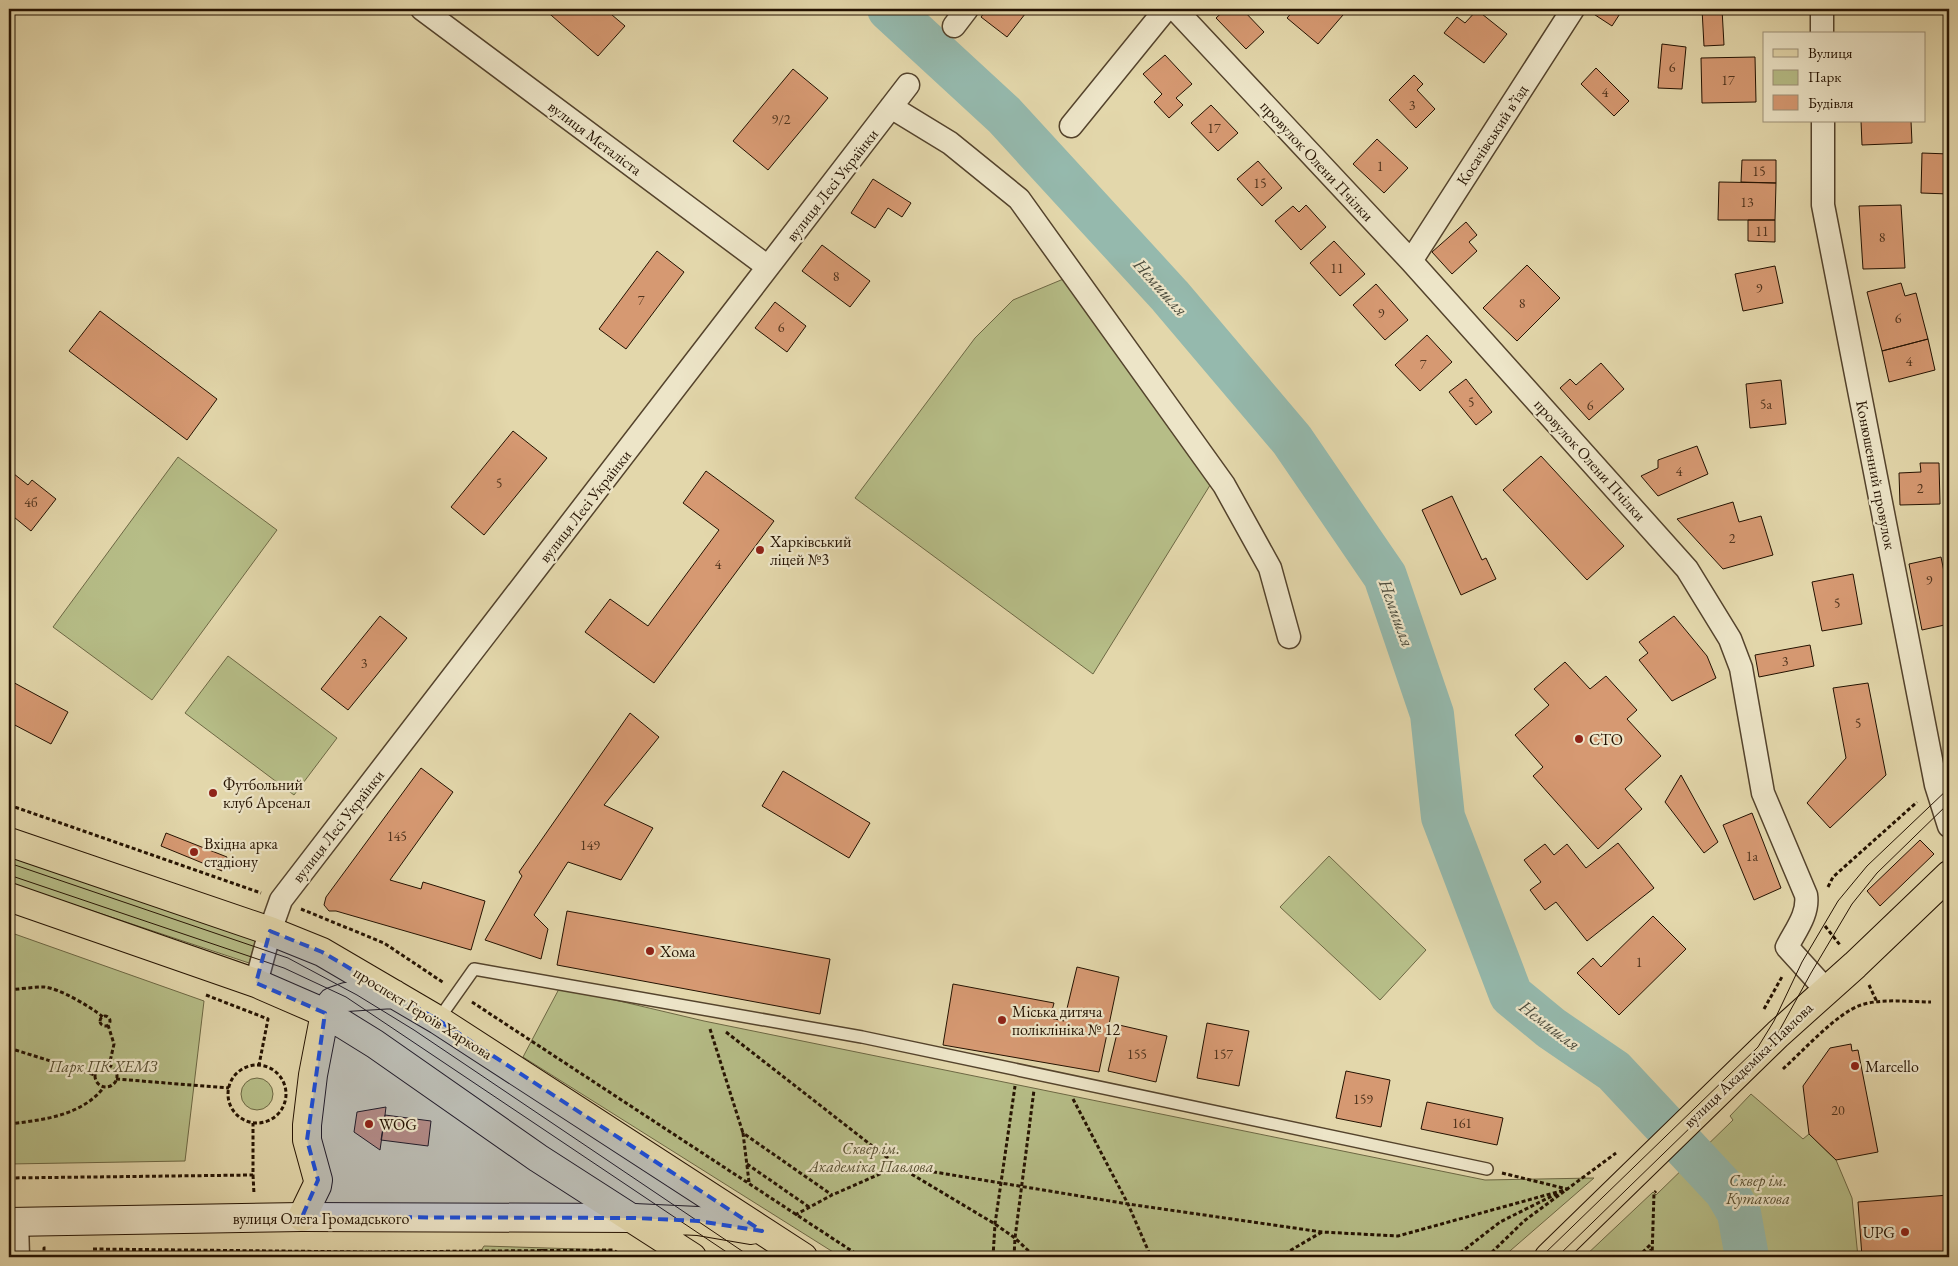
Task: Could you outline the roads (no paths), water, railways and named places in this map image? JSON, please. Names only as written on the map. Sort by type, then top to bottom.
[{"type":"main road","name":"проспект Героїв Харкова","points":[[9,842],[270,930],[322,952],[438,1020],[802,1257]]},
{"type":"main road","name":"вулиця Академіка Павлова","points":[[1549,1257],[1778,1034],[1827,991],[1949,875]]},
{"type":"main road","points":[[9,897],[256,983],[325,1013],[375,1044],[538,1158],[692,1257]]},
{"type":"main road","points":[[302,1217],[318,1180],[309,1146],[307,1125],[325,1013],[332,1002],[346,997],[394,994]]},
{"type":"main road","name":"вулиця Олега Громадського","points":[[13,1222],[302,1217],[634,1218]]},
{"type":"main road","points":[[634,1218],[698,1221],[762,1231]]},
{"type":"street","name":"вулиця Металіста","points":[[422,9],[768,268]]},
{"type":"street","points":[[954,26],[967,9]]},
{"type":"street","points":[[1071,126],[1166,9]]},
{"type":"street","name":"провулок Олени Пчілки","points":[[1175,9],[1411,261],[1687,569],[1730,639],[1741,668],[1766,804],[1806,895],[1808,903],[1806,911],[1787,947],[1827,991]]},
{"type":"street","name":"Косачівський в’їзд","points":[[1411,261],[1573,9]]},
{"type":"street","points":[[1822,9],[1822,32]]},
{"type":"street","name":"вулиця Лесі Українки","points":[[256,983],[270,930],[281,900],[908,85]]},
{"type":"street","points":[[892,107],[950,143],[1019,200],[1224,485],[1270,568],[1289,637]]},
{"type":"street","name":"Конюшенний провулок","points":[[1823,122],[1823,206],[1936,784],[1949,826]]},
{"type":"street","points":[[13,1222],[18,1257]]},
{"type":"lane","points":[[438,1020],[474,969],[862,1037],[1486,1170]]},
{"type":"waterway","name":"Немишля","points":[[889,9],[1004,115],[1170,296],[1292,440],[1385,576],[1432,714],[1443,817],[1511,995],[1551,1028],[1614,1071],[1726,1191],[1739,1213],[1747,1257]]},
{"type":"tram line","points":[[1541,1257],[1758,1047],[1774,1021],[1802,962],[1838,901],[1867,866],[1949,788]]},
{"type":"tram line","points":[[1557,1257],[1767,1053],[1852,904],[1877,873],[1949,803]]},
{"type":"tram line","points":[[9,863],[288,958],[357,995],[414,1030],[751,1257]]},
{"type":"tram line","points":[[9,875],[284,968],[346,997],[734,1257]]},
{"type":"place","name":"Харківський ліцей №3","points":[[760,550]]},
{"type":"place","name":"СТО","points":[[1579,739]]},
{"type":"place","name":"Футбольний клуб Арсенал","points":[[213,793]]},
{"type":"place","name":"Вхідна арка стадіону","points":[[194,852]]},
{"type":"place","name":"Хома","points":[[650,951]]},
{"type":"place","name":"Міська дитяча поліклініка № 12","points":[[1002,1020]]},
{"type":"place","name":"Marcello","points":[[1855,1066]]},
{"type":"place","name":"WOG","points":[[369,1124]]},
{"type":"place","name":"UPG","points":[[1905,1232]]},
{"type":"park label","name":"Парк ПК ХЕМЗ","points":[[103,1066]]},
{"type":"park label","name":"Сквер ім. Академіка Павлова","points":[[871,1157]]},
{"type":"park label","name":"Сквер ім. Кутакова","points":[[1758,1189]]}]
